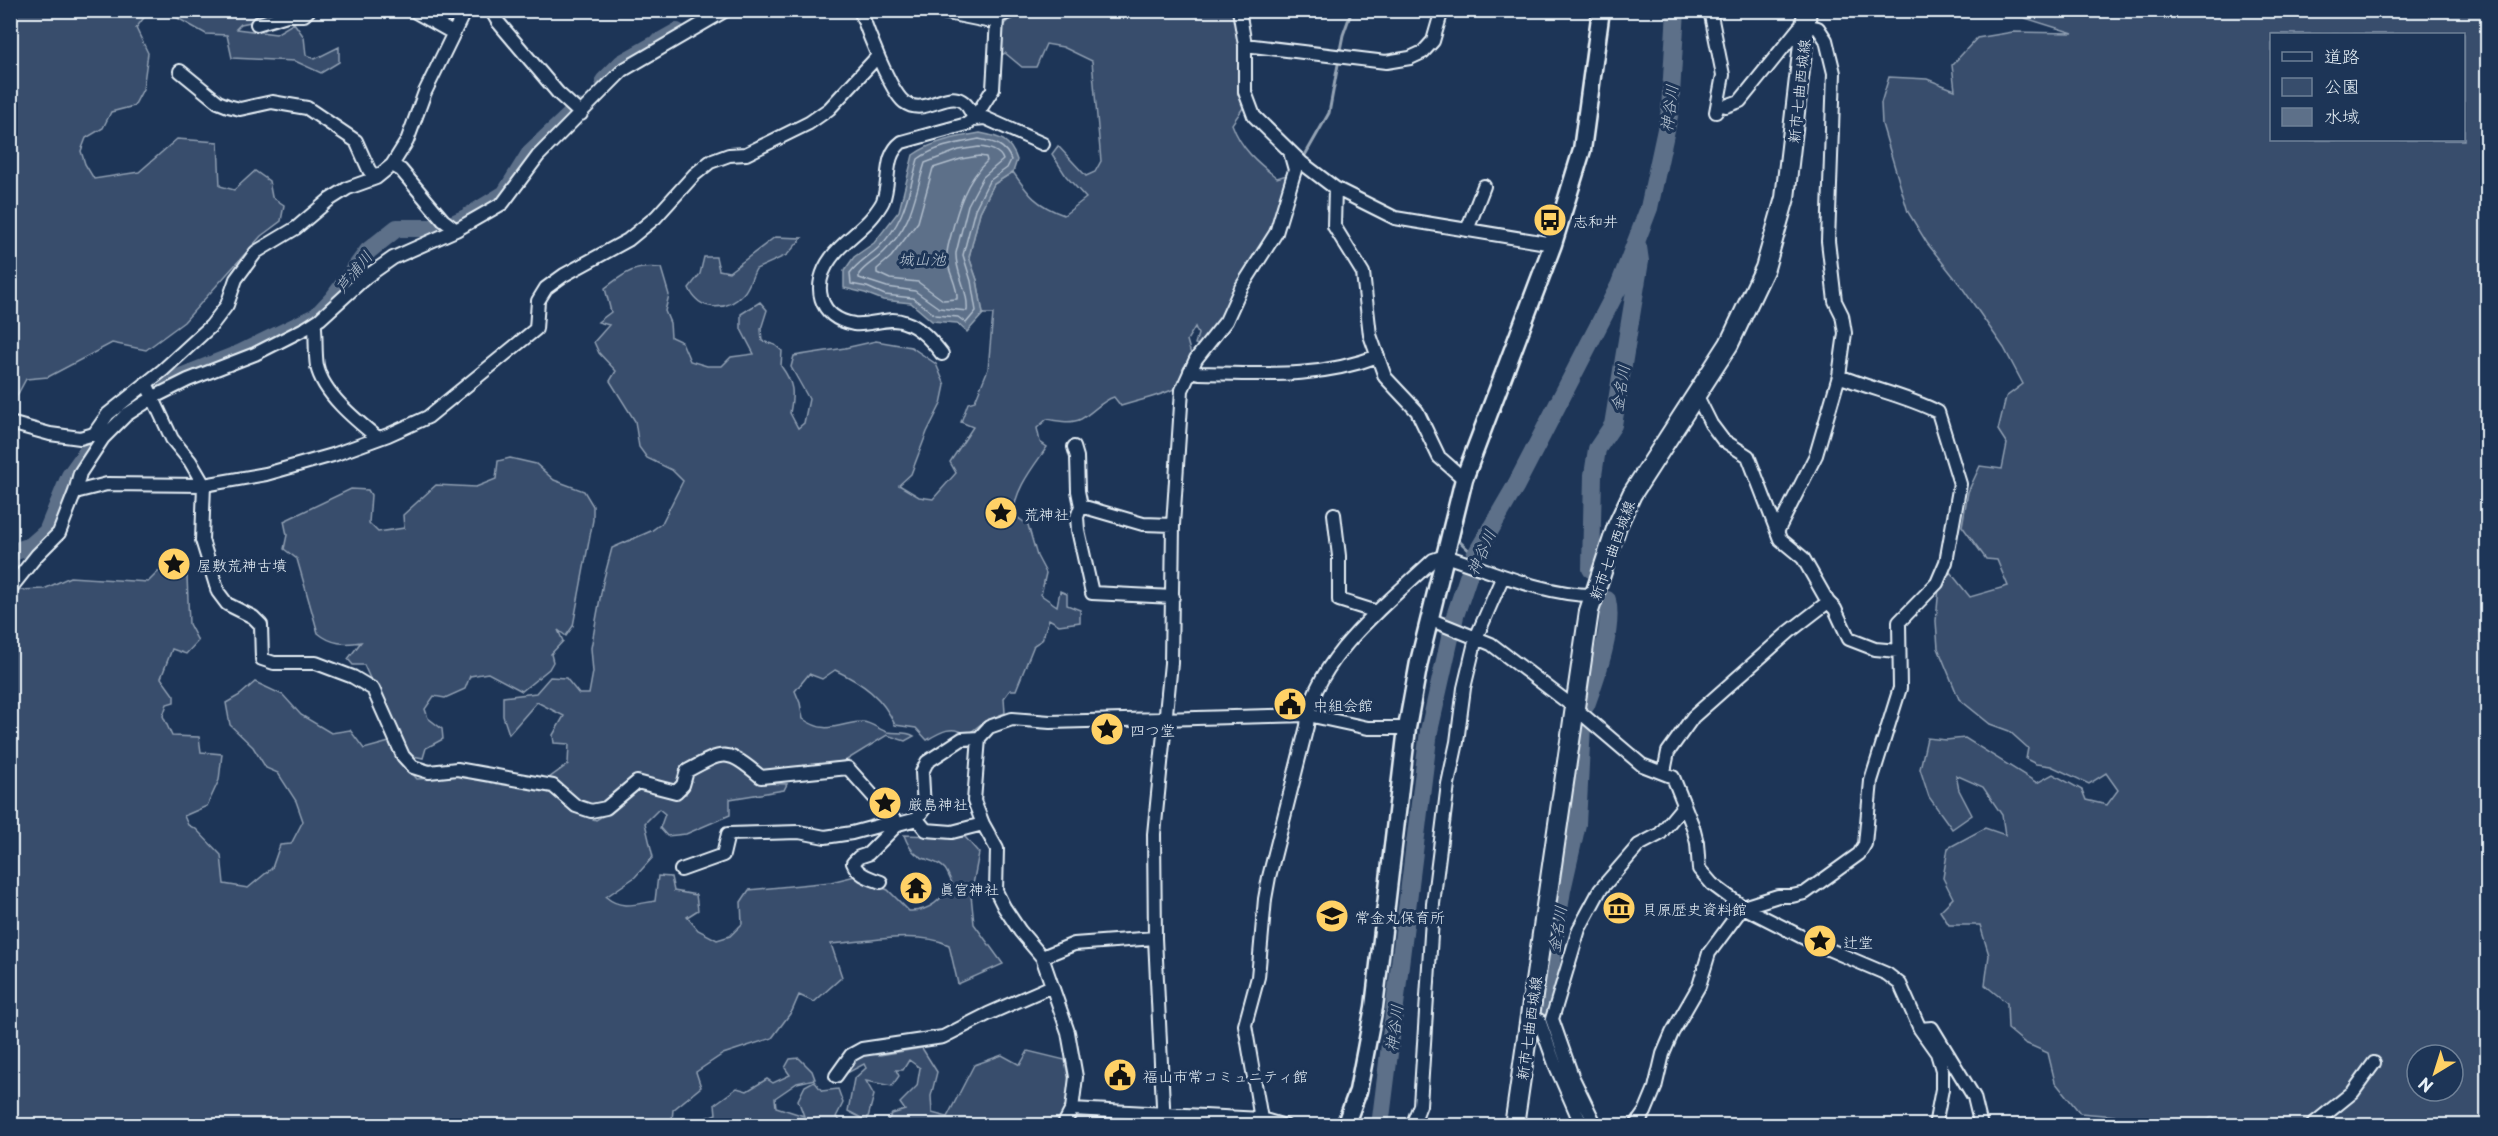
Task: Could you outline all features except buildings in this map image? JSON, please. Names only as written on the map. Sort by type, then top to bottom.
[{"type":"main road","name":"新市七曲西城線","points":[[1514,1125],[1575,708],[1594,595],[1617,526],[1632,494],[1730,344],[1750,304],[1768,258],[1785,198],[1806,18]]},
{"type":"street","points":[[257,24],[287,15],[304,15],[309,10]]},
{"type":"street","points":[[412,10],[453,33]]},
{"type":"street","points":[[10,589],[59,532],[80,473],[108,414],[163,370],[211,326],[227,305],[236,279],[256,252],[296,228],[329,200],[348,188],[376,178],[392,165],[407,141],[425,92],[465,10]]},
{"type":"street","points":[[491,10],[498,22],[578,111]]},
{"type":"street","points":[[10,423],[50,434],[80,438],[98,436],[154,397],[188,380],[255,354],[320,320],[366,277],[393,258],[504,203],[538,156],[578,111],[623,70],[726,10]]},
{"type":"street","points":[[860,10],[878,56],[903,101],[921,107],[949,98],[958,98],[969,107],[974,119]]},
{"type":"street","points":[[932,10],[975,20],[997,19],[1014,10]]},
{"type":"street","points":[[1239,10],[1245,45],[1245,92],[1254,116],[1290,152],[1335,188],[1395,218],[1553,244]]},
{"type":"street","points":[[1245,45],[1386,62],[1402,60],[1423,52],[1433,41],[1442,10]]},
{"type":"street","points":[[1345,1125],[1358,1091],[1374,1007],[1407,728],[1429,619],[1447,557],[1464,479],[1553,244],[1582,150],[1600,10]]},
{"type":"street","points":[[1710,10],[1723,75],[1717,108],[1740,101],[1806,18],[1818,28],[1826,40],[1834,73],[1828,241],[1835,301],[1842,315],[1845,333],[1839,376],[1816,455],[1778,530]]},
{"type":"street","points":[[942,354],[932,341],[913,325],[901,320],[855,324],[846,321],[824,307],[818,296],[819,285],[831,258],[872,217],[883,201],[890,155],[895,147],[902,142],[967,124],[974,119],[993,89],[997,19]]},
{"type":"street","points":[[75,492],[107,484],[204,485],[266,474],[378,438],[428,417],[536,329],[538,301],[546,288],[564,275],[628,240],[656,217],[694,175],[710,162],[729,155],[746,154],[809,123],[829,109],[878,56]]},
{"type":"street","points":[[180,71],[218,102],[228,106],[240,109],[272,102],[307,108],[356,141],[369,170],[376,178]]},
{"type":"street","points":[[974,119],[985,118],[1043,144]]},
{"type":"street","points":[[1163,1120],[1155,938],[1154,834],[1167,717],[1173,597],[1173,525],[1182,390],[1196,359],[1226,321],[1241,288],[1276,233],[1295,170],[1290,152]]},
{"type":"street","points":[[392,165],[401,170],[452,227]]},
{"type":"street","points":[[1467,230],[1484,186]]},
{"type":"street","points":[[1335,188],[1334,226],[1363,273],[1370,334],[1386,377],[1417,411],[1439,457],[1464,479]]},
{"type":"street","points":[[313,324],[317,367],[324,381],[346,411],[378,438]]},
{"type":"street","points":[[1190,371],[1199,374],[1301,374],[1352,366],[1378,356]]},
{"type":"street","points":[[1635,1125],[1649,1104],[1663,1054],[1672,1033],[1699,986],[1709,953],[1743,907],[1778,896],[1805,893],[1859,854],[1865,844],[1871,781],[1899,688],[1899,622],[1937,583],[1946,562],[1960,483],[1938,412],[1925,405],[1870,389],[1839,376]]},
{"type":"street","points":[[146,383],[172,439],[190,461],[204,485],[202,540],[218,592],[227,604],[253,617],[261,626],[261,659],[274,663],[316,663],[373,689],[403,756],[413,767],[429,772],[457,769],[553,786],[576,806],[591,811],[606,808],[637,782],[675,792],[683,785],[687,771],[712,757],[726,754],[741,760],[761,777],[848,768],[898,824]]},
{"type":"street","points":[[1696,394],[1723,440],[1748,456],[1780,539],[1803,558],[1828,602],[1835,609],[1849,639],[1875,649],[1898,651]]},
{"type":"street","points":[[1074,447],[1077,457],[1081,506],[1077,517],[1078,530],[1092,593],[1173,597]]},
{"type":"street","points":[[1081,506],[1143,524],[1173,525]]},
{"type":"street","points":[[1334,514],[1339,556],[1339,600],[1377,612]]},
{"type":"street","points":[[1261,1119],[1245,1025],[1258,976],[1267,888],[1308,715],[1320,684],[1339,652],[1377,612],[1433,560],[1447,557],[1490,569],[1503,576],[1579,595],[1594,595]]},
{"type":"street","points":[[1412,1125],[1420,1105],[1433,904],[1448,784],[1457,742],[1464,688],[1476,638],[1503,576]]},
{"type":"street","points":[[1664,772],[1668,752],[1694,717],[1789,632],[1828,602]]},
{"type":"street","points":[[1429,619],[1491,644],[1575,708],[1642,765],[1673,777],[1697,843],[1699,869],[1713,884],[1743,907],[1816,944],[1887,974],[1900,984],[1920,1029],[1937,1053],[1942,1070],[1942,1089],[1935,1125]]},
{"type":"street","points":[[1064,1125],[1072,1109],[1076,1077],[1068,1032],[1042,957],[1020,931],[1004,908],[996,891],[997,849],[983,824],[974,801],[979,738],[988,727],[1012,719],[1050,722],[1167,717],[1308,715],[1368,728],[1407,728]]},
{"type":"street","points":[[681,870],[723,855],[728,834],[799,832],[825,837],[917,819],[924,809],[922,772],[927,762],[962,739],[979,738]]},
{"type":"street","points":[[1596,1125],[1572,1076],[1552,1019],[1579,929],[1600,890],[1639,845],[1660,834],[1684,805]]},
{"type":"street","points":[[917,819],[926,830],[952,832],[983,824]]},
{"type":"street","points":[[881,882],[867,878],[856,870],[853,863],[859,857],[868,854],[898,824]]},
{"type":"street","points":[[1042,957],[1074,944],[1155,938]]},
{"type":"street","points":[[836,1076],[851,1055],[862,1049],[943,1036],[1052,986]]},
{"type":"street","points":[[1530,1017],[1539,1020],[1555,1064],[1582,1125]]},
{"type":"street","points":[[1920,1029],[1932,1028],[1974,1097],[1981,1125]]},
{"type":"street","points":[[2311,1125],[2353,1092],[2374,1063]]},
{"type":"street","points":[[1072,1109],[1163,1120],[1261,1119],[1285,1125]]},
{"type":"green space","points":[[11,10],[162,11],[146,15],[136,28],[148,53],[143,89],[134,106],[111,112],[103,128],[86,138],[81,151],[85,164],[94,179],[139,172],[177,139],[218,142],[220,186],[234,190],[255,171],[269,181],[272,197],[284,205],[281,221],[261,236],[184,322],[146,350],[112,343],[48,377],[26,379],[11,407]]},
{"type":"green space","points":[[165,11],[305,11],[241,24],[236,29],[276,34],[294,23],[304,37],[306,55],[315,59],[339,47],[339,62],[321,73],[295,61],[232,58],[227,35],[206,34]]},
{"type":"green space","points":[[1021,11],[1233,11],[1245,82],[1243,108],[1232,124],[1245,148],[1263,166],[1277,178],[1290,174],[1273,232],[1211,348],[1195,344],[1198,334],[1195,327],[1187,340],[1193,362],[1182,384],[1163,394],[1121,406],[1114,397],[1077,421],[1047,419],[1037,428],[1040,442],[1047,447],[1021,488],[1014,515],[1028,525],[1037,556],[1046,573],[1041,595],[1057,606],[1060,591],[1067,594],[1067,605],[1080,610],[1080,622],[1059,625],[1049,619],[1042,640],[1034,645],[1016,690],[1010,690],[1004,698],[1005,713],[985,721],[967,735],[952,730],[942,732],[927,740],[916,728],[895,725],[884,706],[871,692],[845,675],[835,670],[822,679],[809,674],[795,691],[803,719],[826,728],[864,722],[887,732],[914,736],[905,741],[887,735],[845,761],[775,771],[763,771],[716,753],[672,788],[649,780],[608,802],[592,805],[580,801],[549,778],[568,764],[569,744],[554,743],[553,735],[564,716],[537,702],[509,734],[503,716],[503,697],[536,693],[550,677],[566,678],[579,694],[589,694],[593,672],[591,648],[603,582],[612,548],[651,531],[662,523],[683,481],[672,470],[647,458],[639,447],[635,421],[610,381],[616,371],[599,353],[594,342],[609,325],[598,322],[611,312],[605,288],[630,271],[652,267],[661,268],[669,295],[665,311],[670,323],[671,337],[682,342],[690,361],[707,366],[722,366],[731,357],[754,354],[741,329],[741,314],[760,302],[767,310],[761,329],[762,341],[775,345],[782,351],[781,366],[792,388],[790,413],[798,428],[804,423],[809,399],[791,367],[794,356],[876,341],[911,347],[936,364],[945,385],[941,404],[927,432],[911,474],[899,485],[919,497],[933,499],[956,473],[950,462],[973,427],[961,422],[968,403],[975,401],[988,369],[993,314],[983,314],[977,280],[969,257],[980,212],[994,184],[1013,172],[1034,198],[1046,207],[1064,215],[1086,198],[1066,176],[1052,154],[1058,146],[1086,176],[1095,172],[1101,161],[1092,61],[1063,47],[1046,44],[1036,67],[1022,67],[1005,53],[997,58],[1001,30],[1013,15]]},
{"type":"green space","points":[[2003,11],[2487,11],[2487,1125],[2221,1126],[2212,1117],[2200,1125],[2129,1125],[2116,1116],[2080,1113],[2055,1082],[2048,1053],[2025,1043],[2008,1029],[2007,1003],[1985,985],[1989,955],[1980,925],[1949,925],[1940,911],[1953,898],[1943,878],[1948,848],[1985,828],[2005,835],[2002,815],[1983,787],[1956,775],[1959,790],[1972,815],[1952,829],[1929,797],[1920,769],[1927,738],[1946,740],[1965,738],[2037,783],[2053,774],[2082,790],[2086,800],[2107,805],[2118,790],[2106,773],[2089,784],[2051,766],[2036,764],[2026,759],[2028,748],[2009,731],[1990,724],[1959,699],[1938,648],[1936,621],[1939,587],[1950,572],[1970,597],[2008,586],[1997,560],[1986,559],[1962,526],[1968,492],[1980,466],[2002,469],[2007,444],[1998,430],[2006,397],[2023,384],[2004,348],[1961,286],[1927,243],[1908,212],[1882,124],[1881,103],[1889,77],[1927,79],[1955,90],[1952,65],[1977,38],[2013,32],[2073,33]]},
{"type":"green space","points":[[775,237],[802,238],[787,255],[756,269],[747,289],[736,300],[714,307],[699,302],[694,296],[689,288],[700,274],[704,257],[716,257],[719,270],[729,272]]},
{"type":"green space","points":[[510,458],[536,464],[554,480],[584,491],[593,506],[593,520],[573,626],[566,636],[558,630],[563,641],[551,654],[553,662],[549,669],[522,691],[488,673],[470,676],[465,689],[445,698],[434,696],[425,709],[428,718],[442,729],[443,739],[426,748],[423,758],[404,754],[364,665],[353,665],[348,659],[361,642],[338,643],[318,633],[297,559],[284,549],[287,535],[284,521],[351,489],[368,490],[371,495],[369,523],[378,532],[404,528],[403,515],[436,485],[476,487],[496,479],[498,461]]},
{"type":"green space","points":[[181,560],[175,571],[187,576],[189,624],[198,641],[186,654],[172,649],[161,678],[174,696],[174,702],[167,704],[163,716],[172,736],[199,737],[201,752],[222,754],[219,780],[207,806],[184,816],[188,825],[196,829],[221,855],[224,884],[248,888],[272,868],[280,845],[291,844],[303,821],[296,801],[278,773],[266,768],[253,747],[230,725],[226,703],[255,682],[283,695],[301,715],[331,733],[350,730],[364,749],[393,741],[409,770],[417,779],[434,778],[453,773],[534,786],[552,794],[573,812],[596,820],[610,812],[636,788],[673,796],[686,794],[692,776],[716,763],[733,762],[761,783],[787,784],[784,790],[730,799],[730,815],[686,834],[667,836],[660,828],[665,814],[659,809],[645,823],[653,857],[635,877],[606,897],[623,905],[655,901],[658,876],[671,877],[674,891],[696,895],[698,910],[687,917],[698,930],[717,940],[730,936],[742,924],[741,902],[749,890],[831,882],[855,876],[888,890],[909,911],[929,907],[940,899],[952,883],[940,865],[918,856],[913,851],[904,835],[965,837],[979,853],[971,895],[974,924],[1003,964],[958,984],[949,945],[937,941],[907,938],[831,944],[842,977],[814,1002],[799,995],[792,1011],[772,1038],[723,1054],[696,1072],[701,1087],[673,1110],[672,1120],[684,1125],[11,1126],[10,598],[19,590],[44,589],[70,577],[148,582],[169,561]]},
{"type":"green space","points":[[922,1048],[937,1072],[931,1096],[932,1113],[947,1117],[974,1065],[1002,1055],[1020,1065],[1028,1051],[1065,1060],[1071,1091],[1058,1125],[884,1125],[892,1114],[905,1110],[900,1103],[917,1086],[920,1068],[909,1060],[903,1070],[896,1070],[899,1076],[892,1086],[866,1081],[874,1095],[867,1121],[848,1111],[854,1079],[866,1068],[864,1064],[849,1072],[850,1058],[860,1053],[880,1055]]},
{"type":"green space","points":[[799,1058],[812,1071],[815,1079],[797,1083],[775,1098],[776,1107],[804,1116],[798,1100],[805,1086],[814,1081],[822,1091],[838,1089],[843,1103],[836,1117],[845,1125],[687,1125],[716,1114],[715,1104],[737,1088],[747,1091],[767,1079],[773,1083],[790,1075],[785,1068],[790,1059]]},
{"type":"water","name":"城山池","points":[[980,133],[1003,140],[1011,147],[1017,160],[1013,172],[994,184],[980,212],[969,257],[977,280],[983,314],[967,332],[957,323],[932,321],[911,303],[883,300],[844,288],[844,271],[854,257],[874,243],[899,211],[913,155],[937,143]]},
{"type":"waterway","points":[[1340,50],[1352,10]]},
{"type":"waterway","name":"神谷川","points":[[1380,1126],[1429,731],[1455,616],[1475,556],[1515,487],[1619,286],[1649,208],[1670,111],[1676,10]]},
{"type":"waterway","name":"芦浦川","points":[[604,81],[622,63],[677,32]]},
{"type":"waterway","points":[[1304,157],[1329,113],[1339,59]]},
{"type":"waterway","name":"芦浦川","points":[[135,398],[145,391],[241,353],[317,316],[333,299],[368,251],[397,228],[444,228],[466,218],[505,194],[531,152],[578,108]]},
{"type":"waterway","name":"金名川","points":[[1591,569],[1593,475],[1597,449],[1613,425],[1640,261],[1638,247]]},
{"type":"waterway","name":"芦浦川","points":[[10,553],[31,546],[47,532],[70,476],[108,423]]},
{"type":"waterway","points":[[1458,535],[1457,539],[1475,556]]},
{"type":"waterway","name":"金名川","points":[[1586,705],[1606,639],[1609,612],[1607,600]]},
{"type":"waterway","name":"金名川","points":[[1553,1038],[1545,1002],[1562,890],[1577,824],[1582,725]]},
{"type":"place","name":"志和井","points":[[1550,220]]},
{"type":"place","name":"荒神社","points":[[1001,513]]},
{"type":"place","name":"屋敷荒神古墳","points":[[174,564]]},
{"type":"place","name":"中組会館","points":[[1290,704]]},
{"type":"place","name":"四つ堂","points":[[1107,729]]},
{"type":"place","name":"厳島神社","points":[[885,803]]},
{"type":"place","name":"眞宮神社","points":[[916,888]]},
{"type":"place","name":"貝原歴史資料館","points":[[1619,908]]},
{"type":"place","name":"常金丸保育所","points":[[1332,916]]},
{"type":"place","name":"辻堂","points":[[1820,941]]},
{"type":"place","name":"福山市常コミュニティ館","points":[[1120,1075]]}]
